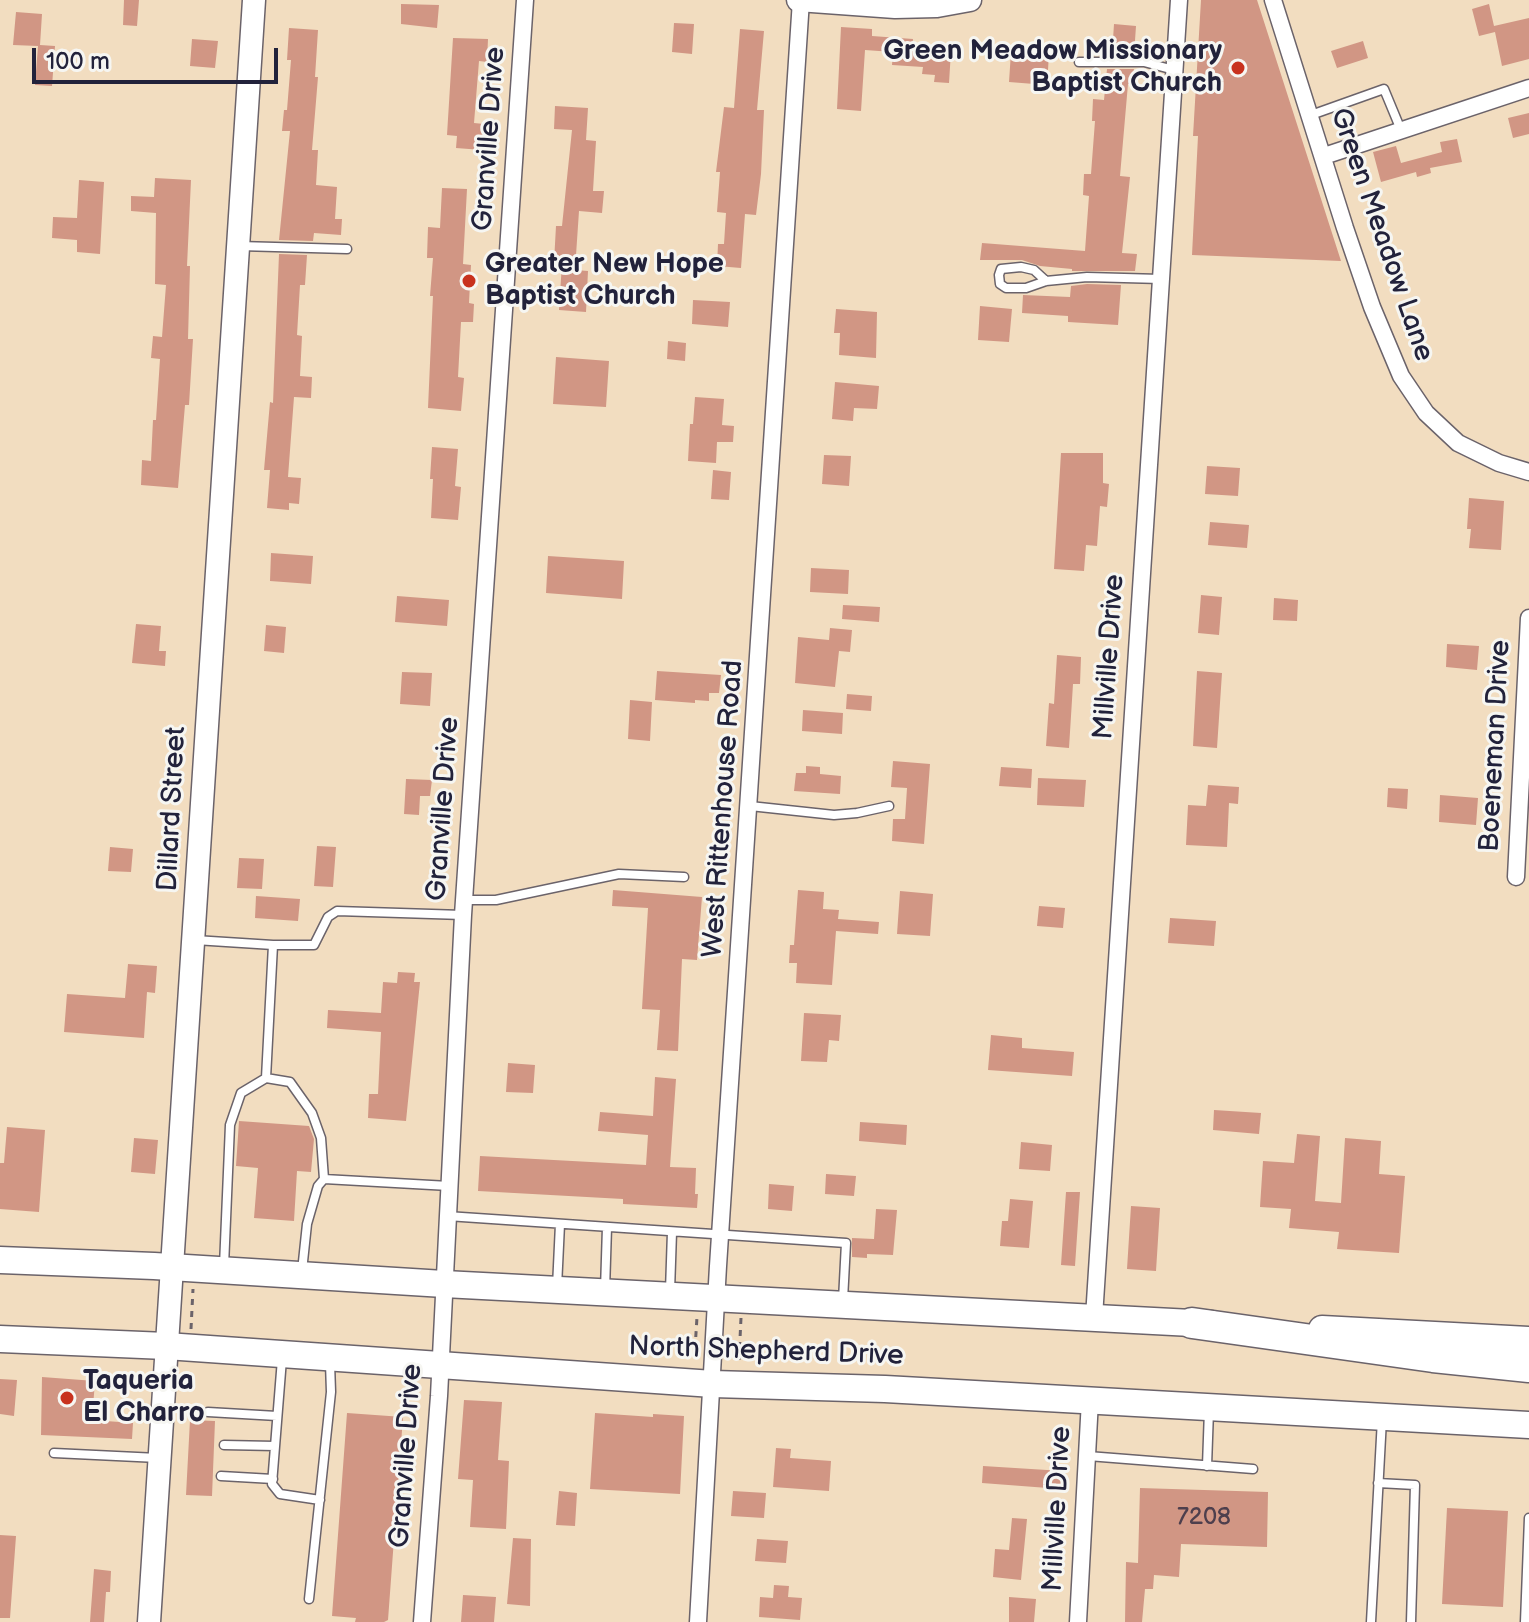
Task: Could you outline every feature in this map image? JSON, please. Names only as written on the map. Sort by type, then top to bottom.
[{"type":"highway","points":[[1192,1323],[1433,1357],[1529,1367]]},
{"type":"main road","name":"North Shepherd Drive","points":[[0,1260],[670,1296],[707,1303],[843,1305],[1529,1340]]},
{"type":"main road","name":"North Shepherd Drive","points":[[0,1339],[166,1346],[713,1384],[885,1389],[1529,1425]]},
{"type":"street","name":"Dillard Street","points":[[149,1622],[254,0]]},
{"type":"street","name":"Granville Drive","points":[[422,1622],[441,1365],[464,908],[525,0]]},
{"type":"street","points":[[800,0],[895,7],[937,6],[970,0]]},
{"type":"street","name":"West Rittenhouse Road","points":[[698,1622],[713,1384],[707,1303],[721,1235],[800,0]]},
{"type":"street","name":"Millville Drive","points":[[1094,1317],[1179,0]]},
{"type":"street","name":"Green Meadow Lane","points":[[1273,0],[1372,307],[1401,376],[1426,413],[1458,443],[1499,463],[1529,472]]},
{"type":"street","points":[[1324,156],[1529,88]]},
{"type":"street","name":"Boeneman Drive","points":[[1516,877],[1529,618]]},
{"type":"street","name":"Millville Drive","points":[[1078,1622],[1090,1400]]},
{"type":"lane","points":[[1079,62],[1144,62],[1174,70]]},
{"type":"lane","points":[[1311,115],[1384,89],[1401,130]]},
{"type":"lane","points":[[238,246],[347,249]]},
{"type":"lane","points":[[1046,281],[1034,270],[1021,267],[1001,269],[999,275],[1000,284],[1006,288],[1026,288],[1046,281],[1087,277],[1161,279]]},
{"type":"lane","points":[[750,806],[834,815],[889,806]]},
{"type":"lane","points":[[195,940],[314,945],[328,917],[337,911],[464,908],[619,874],[684,877]]},
{"type":"lane","points":[[266,1078],[273,945]]},
{"type":"lane","points":[[224,1271],[230,1125],[241,1093],[266,1078],[290,1082],[312,1113],[321,1138],[324,1179],[318,1186],[307,1224],[301,1275]]},
{"type":"lane","points":[[324,1179],[449,1186]]},
{"type":"lane","points":[[447,1216],[846,1243],[843,1305]]},
{"type":"lane","points":[[557,1290],[560,1224]]},
{"type":"lane","points":[[604,1293],[607,1227]]},
{"type":"lane","points":[[670,1296],[672,1232]]},
{"type":"lane","points":[[282,1354],[272,1484],[280,1494],[320,1500]]},
{"type":"lane","points":[[309,1599],[331,1392],[330,1358]]},
{"type":"lane","points":[[1207,1466],[1209,1408]]},
{"type":"lane","points":[[208,1412],[277,1416]]},
{"type":"lane","points":[[1371,1622],[1382,1418]]},
{"type":"lane","points":[[224,1445],[275,1446]]},
{"type":"lane","points":[[54,1453],[159,1458]]},
{"type":"lane","points":[[1088,1456],[1253,1469]]},
{"type":"lane","points":[[221,1476],[273,1479]]},
{"type":"lane","points":[[1378,1483],[1415,1485],[1411,1622]]},
{"type":"lane","points":[[1525,1622],[1529,1518]]},
{"type":"path","points":[[191,1330],[193,1289]]},
{"type":"path","points":[[695,1349],[707,1303]]},
{"type":"path","points":[[739,1360],[742,1311]]},
{"type":"building","points":[[124,0],[139,0],[137,26],[123,25]]},
{"type":"building","name":"Green Meadow Missionary Baptist Church","points":[[1201,0],[1257,0],[1341,261],[1192,255],[1198,136],[1193,136]]},
{"type":"building","points":[[401,4],[439,5],[437,28],[401,24]]},
{"type":"building","points":[[1489,4],[1494,26],[1529,18],[1529,59],[1502,66],[1495,32],[1479,36],[1472,9]]},
{"type":"building","points":[[16,12],[42,14],[40,45],[55,46],[52,86],[35,85],[38,46],[13,45]]},
{"type":"building","points":[[674,23],[694,24],[692,54],[672,52]]},
{"type":"building","points":[[1114,24],[1136,26],[1134,55],[1112,55]]},
{"type":"building","points":[[841,27],[872,29],[872,36],[913,39],[912,48],[951,51],[949,83],[934,82],[935,75],[922,74],[923,67],[892,65],[893,52],[865,50],[861,111],[837,109]]},
{"type":"building","points":[[289,28],[318,30],[312,150],[318,150],[316,185],[337,187],[335,219],[342,219],[341,235],[314,233],[313,241],[279,240],[290,131],[282,131],[291,60],[287,60]]},
{"type":"building","points":[[740,29],[764,31],[757,110],[764,110],[761,174],[756,215],[745,214],[741,268],[717,266],[718,244],[724,244],[726,213],[717,212],[720,172],[716,172],[724,107],[734,108]]},
{"type":"building","points":[[453,38],[488,39],[487,62],[479,61],[474,123],[484,124],[482,150],[456,148],[457,136],[447,135]]},
{"type":"building","points":[[192,39],[218,41],[215,68],[190,66]]},
{"type":"building","points":[[1363,41],[1368,58],[1337,68],[1331,51]]},
{"type":"building","points":[[1011,52],[1049,54],[1047,85],[1009,82]]},
{"type":"building","points":[[1107,69],[1134,69],[1132,84],[1128,84],[1120,176],[1130,177],[1122,253],[1137,254],[1135,271],[1072,271],[1022,260],[980,260],[982,243],[1085,251],[1089,196],[1083,195],[1084,174],[1091,174],[1095,121],[1092,121],[1093,99],[1104,100]]},
{"type":"building","points":[[555,106],[588,108],[586,140],[596,141],[593,191],[604,191],[602,213],[579,211],[575,270],[588,271],[586,312],[559,310],[562,263],[554,262],[556,226],[562,226],[572,130],[554,129]]},
{"type":"building","points":[[1529,113],[1529,134],[1513,138],[1508,118]]},
{"type":"building","points":[[1457,139],[1462,162],[1430,168],[1431,173],[1417,177],[1416,172],[1381,182],[1373,152],[1396,146],[1401,163],[1442,152],[1440,142]]},
{"type":"building","points":[[155,178],[191,180],[187,266],[190,266],[188,339],[193,339],[189,405],[185,405],[178,488],[141,485],[142,460],[151,461],[160,359],[151,358],[153,336],[162,337],[166,285],[155,284],[156,213],[131,211],[131,196],[154,197]]},
{"type":"building","points":[[79,180],[104,182],[100,254],[77,252],[77,240],[52,238],[53,217],[77,218]]},
{"type":"building","points":[[442,188],[467,189],[463,264],[471,265],[469,303],[474,304],[473,322],[461,322],[458,377],[464,378],[461,411],[428,408],[433,258],[427,258],[428,227],[440,228]]},
{"type":"building","points":[[279,254],[307,255],[305,285],[300,285],[297,335],[302,336],[300,376],[312,377],[311,398],[294,397],[288,477],[301,478],[299,504],[289,503],[289,510],[267,508],[270,470],[264,470],[270,402],[273,403]]},
{"type":"building","points":[[1121,285],[1118,325],[1068,322],[1068,316],[1022,313],[1023,295],[1070,297],[1071,286]]},
{"type":"building","points":[[693,300],[730,302],[728,327],[692,324]]},
{"type":"building","points":[[980,306],[1012,309],[1009,342],[978,340]]},
{"type":"building","points":[[836,309],[877,312],[876,358],[839,355],[840,333],[834,333]]},
{"type":"building","points":[[668,341],[686,343],[685,361],[667,359]]},
{"type":"building","points":[[556,357],[609,361],[606,407],[553,404]]},
{"type":"building","points":[[835,382],[879,386],[877,409],[854,408],[853,421],[832,419]]},
{"type":"building","points":[[695,397],[724,399],[722,425],[734,426],[733,442],[717,442],[716,463],[688,461]]},
{"type":"building","points":[[432,447],[458,449],[455,486],[461,487],[458,520],[431,518]]},
{"type":"building","points":[[1061,453],[1103,453],[1103,483],[1109,484],[1107,507],[1100,506],[1097,546],[1086,545],[1084,571],[1054,569]]},
{"type":"building","points":[[824,455],[851,456],[849,486],[822,484]]},
{"type":"building","points":[[1207,466],[1240,468],[1238,496],[1205,494]]},
{"type":"building","points":[[713,470],[731,472],[729,500],[711,499]]},
{"type":"building","points":[[1469,498],[1504,501],[1501,550],[1469,548]]},
{"type":"building","points":[[1210,522],[1249,525],[1247,548],[1208,545]]},
{"type":"building","points":[[271,553],[313,556],[311,584],[270,581]]},
{"type":"building","points":[[548,556],[624,561],[622,599],[546,593]]},
{"type":"building","points":[[811,568],[849,570],[848,594],[810,592]]},
{"type":"building","points":[[1201,595],[1222,597],[1219,635],[1198,633]]},
{"type":"building","points":[[397,596],[449,600],[447,626],[395,622]]},
{"type":"building","points":[[1274,598],[1298,600],[1297,621],[1273,620]]},
{"type":"building","points":[[843,605],[880,607],[879,622],[842,619]]},
{"type":"building","points":[[136,624],[161,626],[159,651],[166,651],[165,666],[132,663]]},
{"type":"building","points":[[266,625],[286,627],[284,653],[264,651]]},
{"type":"building","points":[[830,628],[852,630],[850,652],[839,651],[835,687],[795,683],[798,637],[829,640]]},
{"type":"building","points":[[1447,644],[1479,646],[1477,670],[1446,667]]},
{"type":"building","points":[[1057,655],[1081,657],[1080,684],[1073,684],[1069,748],[1046,746],[1049,703],[1054,704]]},
{"type":"building","points":[[657,671],[721,675],[719,693],[709,693],[709,701],[695,700],[695,703],[655,700]]},
{"type":"building","points":[[1197,671],[1222,673],[1217,748],[1193,746]]},
{"type":"building","points":[[402,672],[432,673],[430,706],[400,704]]},
{"type":"building","points":[[847,694],[872,696],[871,711],[846,709]]},
{"type":"building","points":[[630,700],[652,702],[650,741],[628,739]]},
{"type":"building","points":[[803,710],[843,713],[842,734],[802,731]]},
{"type":"building","points":[[893,761],[930,764],[924,844],[892,841],[893,819],[905,819],[907,788],[891,787]]},
{"type":"building","points":[[806,766],[820,767],[820,774],[841,776],[840,794],[794,791],[796,773],[806,773]]},
{"type":"building","points":[[1001,767],[1032,769],[1031,788],[999,786]]},
{"type":"building","points":[[1038,778],[1086,780],[1084,807],[1037,805]]},
{"type":"building","points":[[406,779],[432,780],[430,796],[420,796],[419,815],[404,814]]},
{"type":"building","points":[[1208,785],[1239,787],[1238,804],[1229,803],[1227,847],[1186,845],[1188,805],[1206,806]]},
{"type":"building","points":[[1388,788],[1408,789],[1407,809],[1387,807]]},
{"type":"building","points":[[1440,795],[1478,798],[1476,825],[1439,822]]},
{"type":"building","points":[[317,846],[336,847],[333,887],[314,886]]},
{"type":"building","points":[[110,847],[133,849],[131,872],[108,871]]},
{"type":"building","points":[[239,858],[264,859],[262,889],[237,888]]},
{"type":"building","points":[[613,890],[702,897],[697,960],[682,959],[678,1051],[657,1050],[660,1010],[642,1009],[648,908],[612,906]]},
{"type":"building","points":[[798,890],[824,892],[823,909],[839,910],[838,919],[879,922],[878,934],[836,931],[832,985],[796,983],[797,963],[789,963],[790,945],[794,945]]},
{"type":"building","points":[[900,891],[933,894],[930,936],[897,934]]},
{"type":"building","points":[[256,896],[300,899],[298,921],[255,918]]},
{"type":"building","points":[[1039,906],[1065,908],[1063,928],[1037,926]]},
{"type":"building","points":[[1170,918],[1216,921],[1214,946],[1168,943]]},
{"type":"building","points":[[128,964],[157,966],[155,993],[147,992],[144,1038],[64,1032],[67,994],[125,998]]},
{"type":"building","points":[[398,972],[415,973],[414,982],[420,982],[406,1121],[368,1118],[369,1094],[378,1094],[381,1032],[327,1028],[328,1010],[381,1013],[383,982],[397,983]]},
{"type":"building","points":[[804,1013],[841,1015],[839,1041],[829,1040],[827,1062],[801,1061]]},
{"type":"building","points":[[991,1035],[1022,1038],[1022,1048],[1074,1052],[1072,1076],[988,1070]]},
{"type":"building","points":[[508,1063],[535,1065],[533,1093],[506,1092]]},
{"type":"building","points":[[655,1077],[676,1079],[670,1167],[696,1168],[697,1208],[623,1204],[623,1199],[478,1191],[480,1156],[646,1165],[648,1135],[598,1131],[600,1112],[653,1116]]},
{"type":"building","points":[[1214,1110],[1261,1113],[1259,1134],[1213,1130]]},
{"type":"building","points":[[239,1121],[309,1126],[314,1139],[311,1172],[297,1171],[294,1221],[254,1218],[258,1168],[236,1166]]},
{"type":"building","points":[[860,1122],[907,1125],[906,1145],[859,1141]]},
{"type":"building","points":[[7,1127],[45,1130],[39,1212],[0,1209],[0,1163],[4,1163]]},
{"type":"building","points":[[1297,1134],[1320,1136],[1315,1201],[1341,1203],[1345,1138],[1381,1141],[1379,1174],[1405,1176],[1399,1253],[1337,1249],[1339,1232],[1289,1228],[1291,1209],[1260,1207],[1263,1161],[1294,1163]]},
{"type":"building","points":[[134,1138],[158,1140],[155,1174],[131,1172]]},
{"type":"building","points":[[1021,1142],[1052,1145],[1050,1171],[1019,1169]]},
{"type":"building","points":[[826,1174],[856,1176],[854,1196],[825,1194]]},
{"type":"building","points":[[769,1184],[794,1186],[792,1211],[768,1209]]},
{"type":"building","points":[[1066,1192],[1080,1192],[1075,1266],[1061,1265]]},
{"type":"building","points":[[1010,1199],[1033,1201],[1029,1248],[1000,1246],[1002,1221],[1008,1221]]},
{"type":"building","points":[[1131,1206],[1160,1208],[1156,1271],[1127,1269]]},
{"type":"building","points":[[876,1209],[897,1210],[893,1255],[852,1257],[852,1238],[874,1239]]},
{"type":"building","name":"Taqueria El Charro","points":[[42,1377],[95,1381],[92,1420],[133,1423],[132,1439],[41,1435]]},
{"type":"building","points":[[0,1379],[17,1380],[14,1416],[0,1414]]},
{"type":"building","points":[[464,1400],[502,1402],[498,1460],[509,1461],[506,1529],[470,1527],[473,1480],[458,1479]]},
{"type":"building","points":[[347,1413],[403,1417],[388,1620],[384,1622],[355,1622],[356,1618],[332,1616]]},
{"type":"building","points":[[595,1413],[684,1416],[680,1494],[590,1489]]},
{"type":"building","points":[[190,1420],[215,1421],[212,1496],[186,1495]]},
{"type":"building","points":[[776,1448],[791,1449],[790,1458],[831,1461],[829,1491],[773,1487]]},
{"type":"building","points":[[983,1466],[1063,1471],[1061,1489],[982,1483]]},
{"type":"building","points":[[1140,1488],[1268,1492],[1267,1547],[1181,1544],[1179,1577],[1154,1575],[1153,1589],[1145,1589],[1142,1622],[1125,1622],[1126,1562],[1138,1563]]},
{"type":"building","points":[[559,1491],[577,1493],[575,1526],[556,1525]]},
{"type":"building","points":[[733,1491],[766,1493],[764,1518],[731,1516]]},
{"type":"building","points":[[1447,1508],[1508,1511],[1503,1607],[1442,1604]]},
{"type":"building","points":[[1012,1518],[1027,1519],[1021,1580],[993,1577],[995,1549],[1009,1550]]},
{"type":"building","points":[[0,1535],[16,1536],[10,1618],[0,1618]]},
{"type":"building","points":[[513,1538],[531,1539],[530,1606],[507,1604]]},
{"type":"building","points":[[757,1539],[788,1541],[786,1563],[755,1561]]},
{"type":"building","points":[[94,1569],[111,1571],[104,1622],[90,1622]]},
{"type":"building","points":[[774,1585],[789,1586],[788,1597],[802,1598],[800,1620],[759,1617],[760,1597],[773,1598]]},
{"type":"building","points":[[463,1595],[496,1597],[494,1622],[461,1622]]},
{"type":"building","points":[[1009,1597],[1036,1599],[1034,1622],[1009,1622]]},
{"type":"place","name":"Green Meadow Missionary Baptist Church","points":[[1238,68]]},
{"type":"place","name":"Greater New Hope Baptist Church","points":[[469,281]]},
{"type":"place","name":"Taqueria El Charro","points":[[67,1398]]}]
